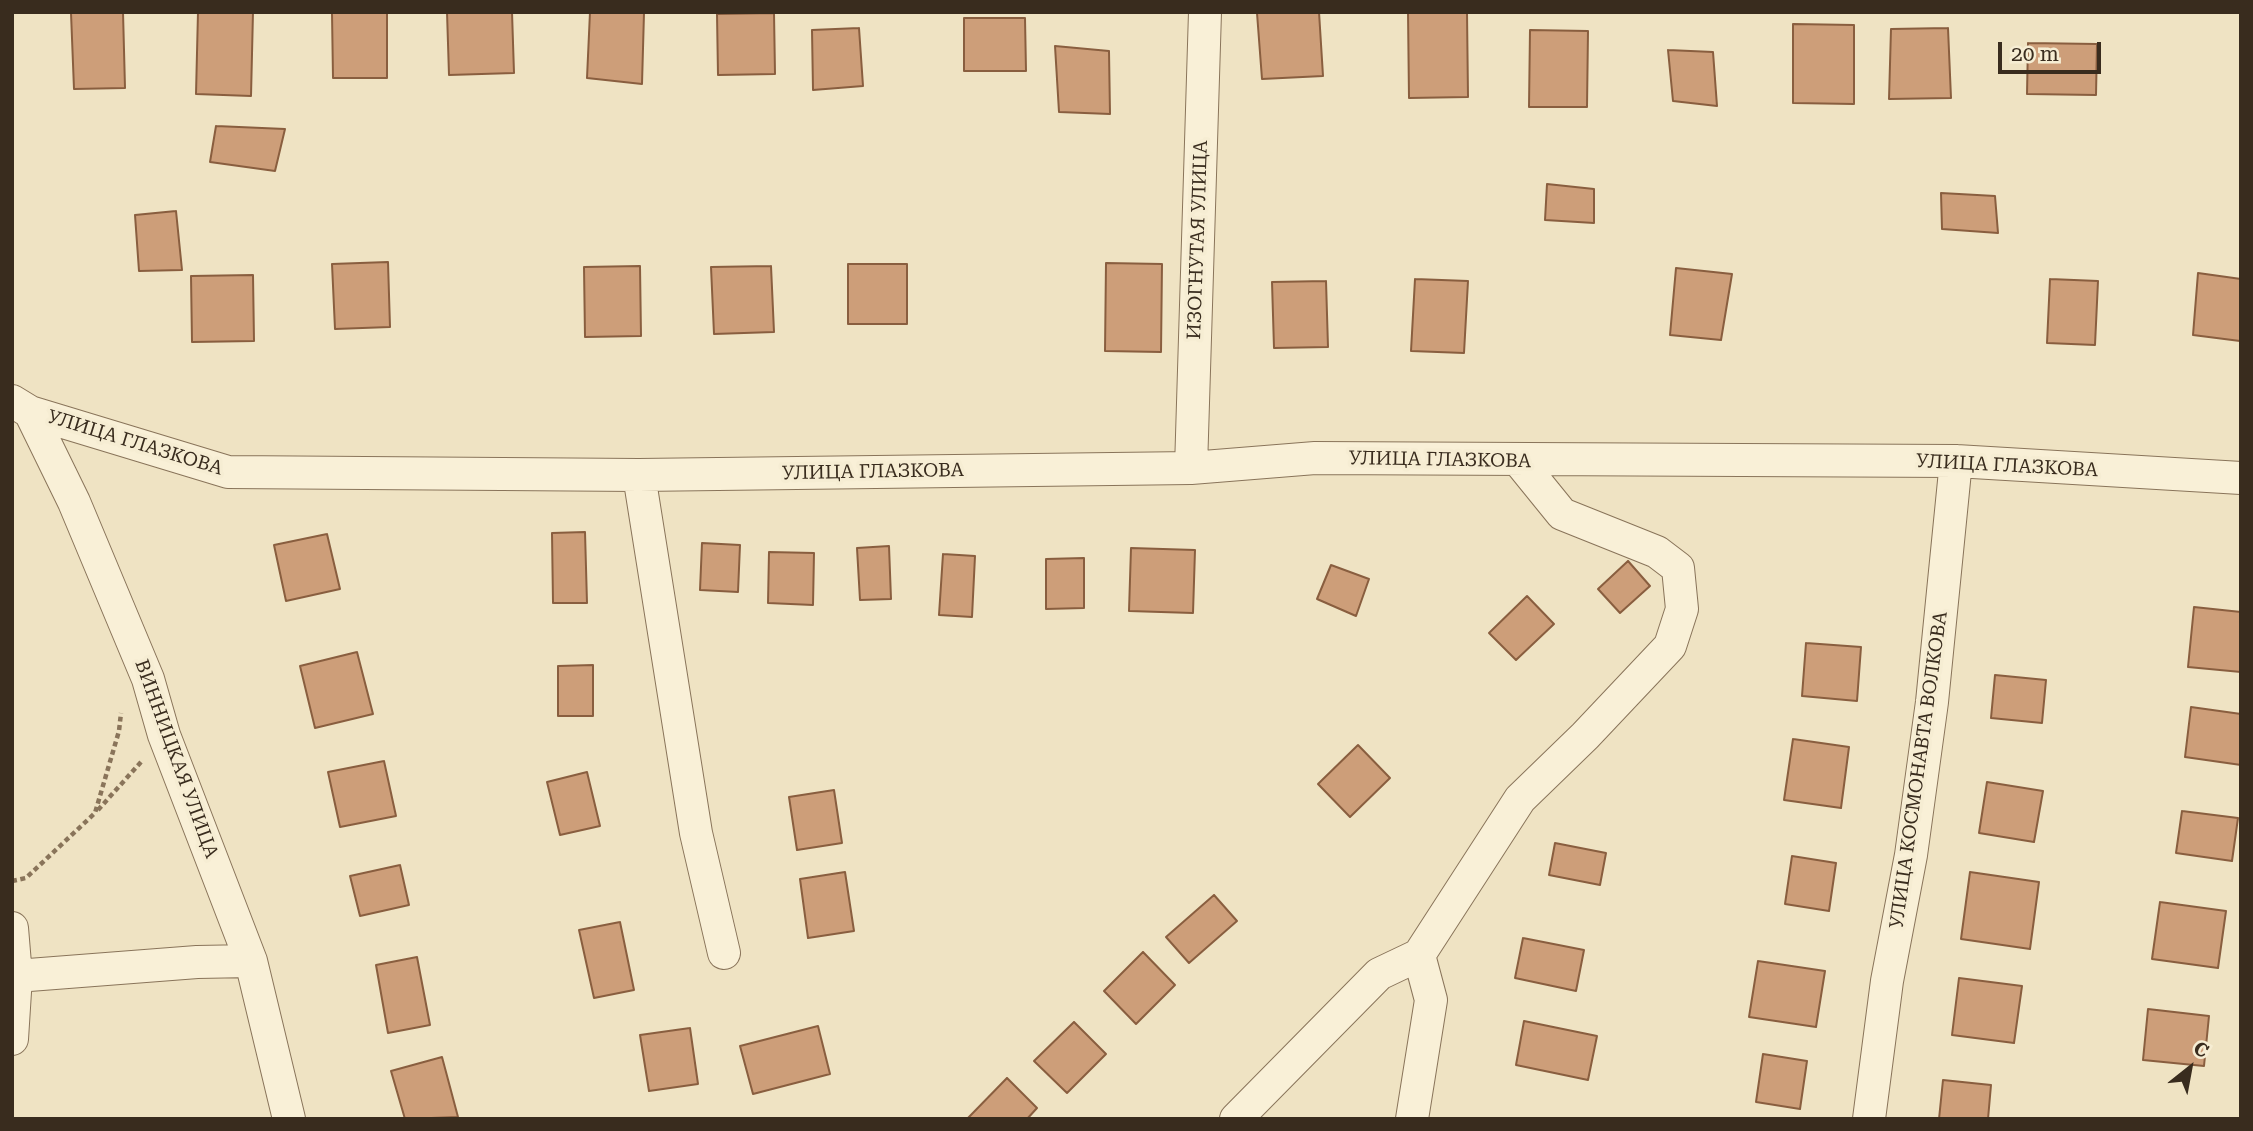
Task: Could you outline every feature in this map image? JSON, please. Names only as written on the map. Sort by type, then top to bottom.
[{"type":"street","name":"ИЗОГНУТАЯ УЛИЦА","points":[[1191,468],[1205,12]]},
{"type":"street","name":"УЛИЦА ГЛАЗКОВА","points":[[21,406],[228,472],[639,475],[1191,468],[1315,458],[1956,461],[2241,478]]},
{"type":"street","name":"ВИННИЦКАЯ УЛИЦА","points":[[21,406],[74,502],[148,679],[164,735],[251,961],[289,1119]]},
{"type":"street","points":[[1236,1119],[1379,974],[1419,956],[1520,799],[1585,736],[1670,646],[1682,609],[1678,568],[1657,552],[1562,514],[1520,461]]},
{"type":"street","name":"УЛИЦА КОСМОНАВТА ВОЛКОВА","points":[[1869,1119],[1887,981],[1911,855],[1932,702],[1956,461]]},
{"type":"street","points":[[639,475],[696,833],[724,953]]},
{"type":"street","points":[[12,928],[16,976],[12,1039]]},
{"type":"street","points":[[1412,1119],[1431,1000],[1419,956]]},
{"type":"street","points":[[16,976],[197,962],[251,961]]},
{"type":"path","points":[[95,813],[119,731],[122,704]]},
{"type":"path","points":[[12,881],[26,878],[95,813],[164,735]]},
{"type":"building","points":[[123,12],[125,88],[74,89],[71,13]]},
{"type":"building","points":[[198,12],[253,12],[251,96],[196,94]]},
{"type":"building","points":[[447,12],[512,12],[514,73],[449,75]]},
{"type":"building","points":[[590,12],[644,13],[642,84],[587,78]]},
{"type":"building","points":[[1319,12],[1323,76],[1262,79],[1257,13]]},
{"type":"building","points":[[1408,12],[1467,12],[1468,97],[1409,98]]},
{"type":"building","points":[[332,13],[387,13],[387,78],[333,78]]},
{"type":"building","points":[[774,13],[775,74],[718,75],[717,14]]},
{"type":"building","points":[[964,18],[1025,18],[1026,71],[964,71]]},
{"type":"building","points":[[1793,24],[1854,25],[1854,104],[1793,103]]},
{"type":"building","points":[[859,28],[863,86],[813,90],[812,30]]},
{"type":"building","points":[[1948,28],[1951,98],[1889,99],[1891,29]]},
{"type":"building","points":[[1530,30],[1588,31],[1587,107],[1529,107]]},
{"type":"building","points":[[2028,43],[2097,44],[2096,95],[2027,94]]},
{"type":"building","points":[[1055,46],[1109,51],[1110,114],[1059,112]]},
{"type":"building","points":[[1668,50],[1713,52],[1717,106],[1673,101]]},
{"type":"building","points":[[216,126],[285,129],[275,171],[210,162]]},
{"type":"building","points":[[1547,184],[1594,189],[1594,223],[1545,220]]},
{"type":"building","points":[[1941,193],[1995,196],[1998,233],[1942,229]]},
{"type":"building","points":[[176,211],[182,270],[139,271],[135,215]]},
{"type":"building","points":[[388,262],[390,327],[335,329],[332,264]]},
{"type":"building","points":[[1106,263],[1162,264],[1161,352],[1105,351]]},
{"type":"building","points":[[848,264],[907,264],[907,324],[848,324]]},
{"type":"building","points":[[640,266],[641,336],[585,337],[584,267]]},
{"type":"building","points":[[771,266],[774,332],[714,334],[711,267]]},
{"type":"building","points":[[1676,268],[1732,274],[1721,340],[1670,335]]},
{"type":"building","points":[[2198,273],[2241,279],[2240,341],[2193,335]]},
{"type":"building","points":[[253,275],[254,341],[192,342],[191,276]]},
{"type":"building","points":[[1415,279],[1468,281],[1464,353],[1411,351]]},
{"type":"building","points":[[2050,279],[2098,281],[2095,345],[2047,343]]},
{"type":"building","points":[[1326,281],[1328,347],[1274,348],[1272,282]]},
{"type":"building","points":[[585,532],[587,603],[553,603],[552,533]]},
{"type":"building","points":[[327,534],[340,589],[286,601],[274,545]]},
{"type":"building","points":[[702,543],[740,545],[738,592],[700,590]]},
{"type":"building","points":[[889,546],[891,599],[860,600],[857,548]]},
{"type":"building","points":[[1131,548],[1195,550],[1193,613],[1129,611]]},
{"type":"building","points":[[769,552],[814,553],[813,605],[768,603]]},
{"type":"building","points":[[943,554],[975,556],[972,617],[939,615]]},
{"type":"building","points":[[1084,558],[1084,608],[1046,609],[1046,559]]},
{"type":"building","points":[[1628,561],[1650,586],[1620,613],[1598,589]]},
{"type":"building","points":[[1331,565],[1369,579],[1356,616],[1317,599]]},
{"type":"building","points":[[1527,596],[1554,624],[1516,660],[1489,633]]},
{"type":"building","points":[[2194,607],[2241,612],[2241,672],[2188,667]]},
{"type":"building","points":[[1806,643],[1861,647],[1857,701],[1802,696]]},
{"type":"building","points":[[357,652],[373,714],[315,728],[300,666]]},
{"type":"building","points":[[593,665],[593,716],[558,716],[558,666]]},
{"type":"building","points":[[1995,675],[2046,680],[2042,723],[1991,718]]},
{"type":"building","points":[[2191,707],[2241,714],[2241,765],[2185,757]]},
{"type":"building","points":[[1793,739],[1849,747],[1841,808],[1784,800]]},
{"type":"building","points":[[1358,745],[1390,778],[1350,817],[1318,784]]},
{"type":"building","points":[[384,761],[396,816],[340,827],[328,772]]},
{"type":"building","points":[[587,772],[600,826],[560,835],[547,782]]},
{"type":"building","points":[[1987,782],[2043,791],[2034,842],[1979,833]]},
{"type":"building","points":[[834,790],[842,843],[797,850],[789,797]]},
{"type":"building","points":[[2182,811],[2238,818],[2232,861],[2176,853]]},
{"type":"building","points":[[1555,843],[1606,853],[1600,885],[1549,875]]},
{"type":"building","points":[[1792,856],[1836,863],[1829,911],[1785,904]]},
{"type":"building","points":[[400,865],[409,905],[360,916],[350,876]]},
{"type":"building","points":[[845,872],[854,931],[808,938],[800,879]]},
{"type":"building","points":[[1970,872],[2039,882],[2030,949],[1961,939]]},
{"type":"building","points":[[1214,895],[1237,921],[1189,963],[1166,937]]},
{"type":"building","points":[[2160,902],[2226,911],[2218,968],[2152,959]]},
{"type":"building","points":[[620,922],[634,990],[594,998],[579,930]]},
{"type":"building","points":[[1523,938],[1584,950],[1576,991],[1515,978]]},
{"type":"building","points":[[1143,952],[1175,985],[1136,1024],[1104,991]]},
{"type":"building","points":[[417,957],[430,1025],[388,1033],[376,965]]},
{"type":"building","points":[[1758,961],[1825,971],[1816,1027],[1749,1017]]},
{"type":"building","points":[[1959,978],[2022,986],[2014,1043],[1952,1035]]},
{"type":"building","points":[[2148,1009],[2209,1016],[2204,1066],[2143,1060]]},
{"type":"building","points":[[1524,1021],[1597,1036],[1588,1080],[1516,1065]]},
{"type":"building","points":[[1074,1022],[1106,1054],[1067,1093],[1034,1061]]},
{"type":"building","points":[[818,1026],[830,1074],[753,1094],[740,1046]]},
{"type":"building","points":[[690,1028],[698,1084],[649,1091],[640,1035]]},
{"type":"building","points":[[1763,1054],[1807,1061],[1800,1109],[1756,1102]]},
{"type":"building","points":[[442,1057],[458,1117],[405,1119],[391,1071]]},
{"type":"building","points":[[1007,1078],[1037,1108],[1027,1119],[967,1119]]},
{"type":"building","points":[[1943,1080],[1991,1085],[1988,1119],[1939,1119]]}]
